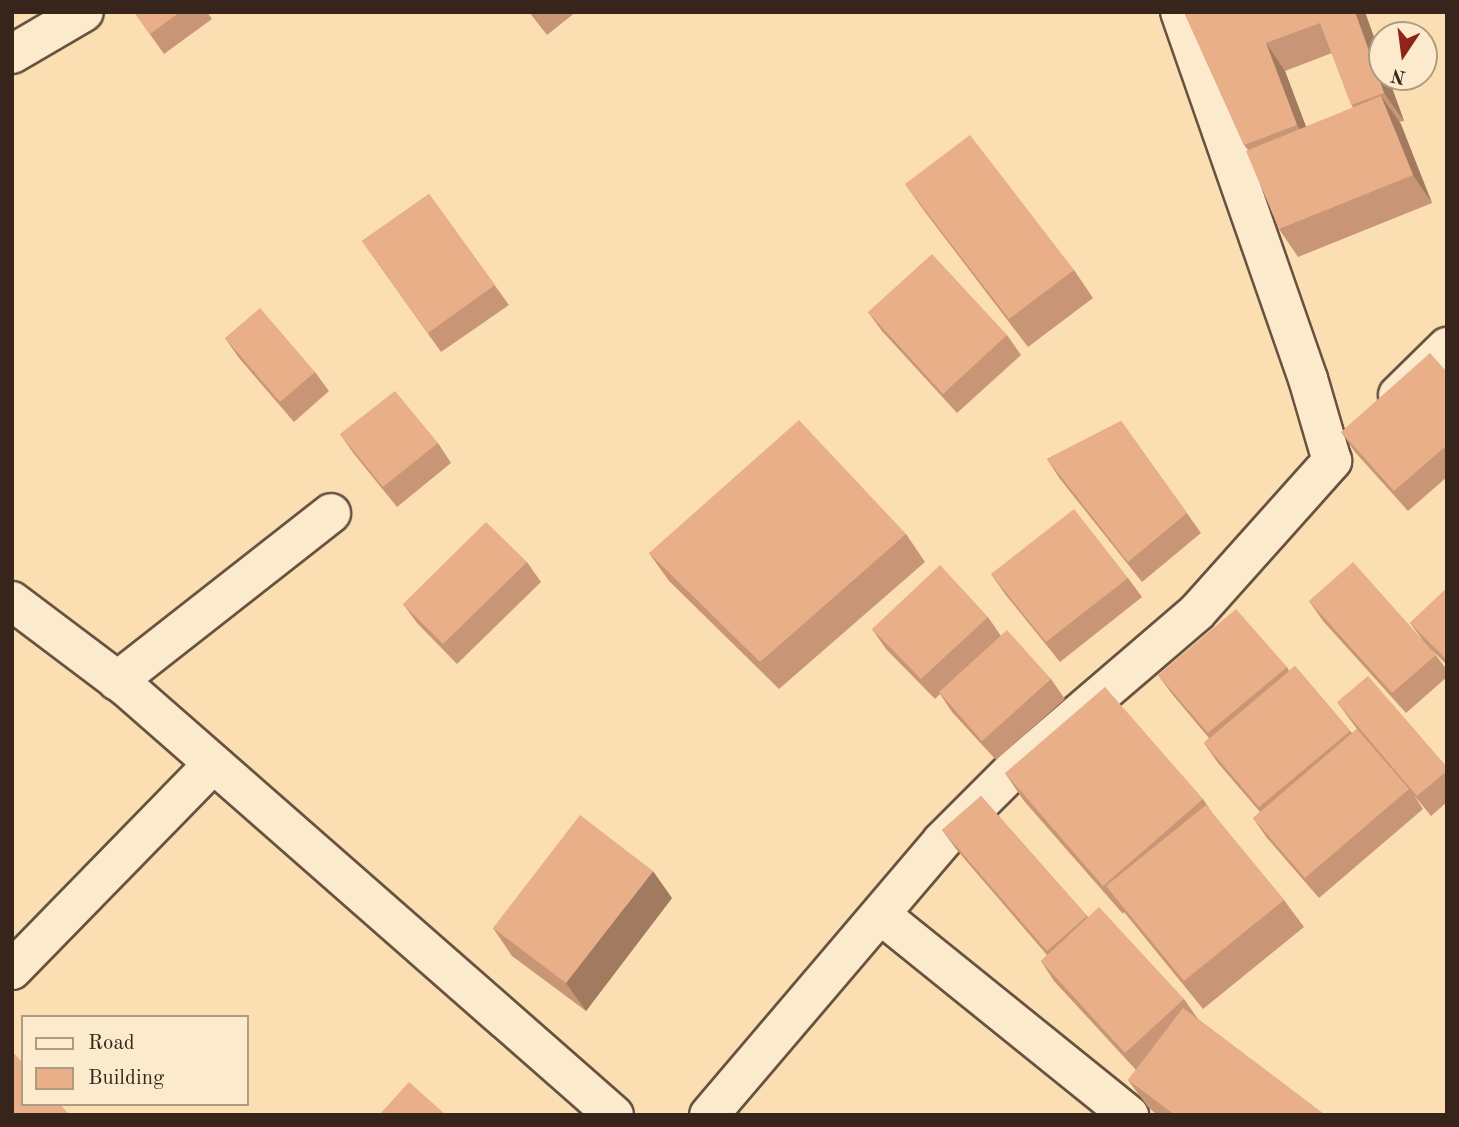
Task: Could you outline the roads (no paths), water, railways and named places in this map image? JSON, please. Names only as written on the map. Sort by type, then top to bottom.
[{"type":"street","points":[[12,54],[83,12]]},
{"type":"street","points":[[1180,12],[1308,379],[1332,461]]},
{"type":"street","points":[[709,1115],[942,841],[1013,769],[1197,612],[1332,461],[1447,348]]},
{"type":"street","points":[[117,681],[331,513]]},
{"type":"street","points":[[12,601],[117,681],[614,1115]]},
{"type":"street","points":[[12,970],[213,764]]},
{"type":"street","points":[[881,915],[1129,1115]]}]
